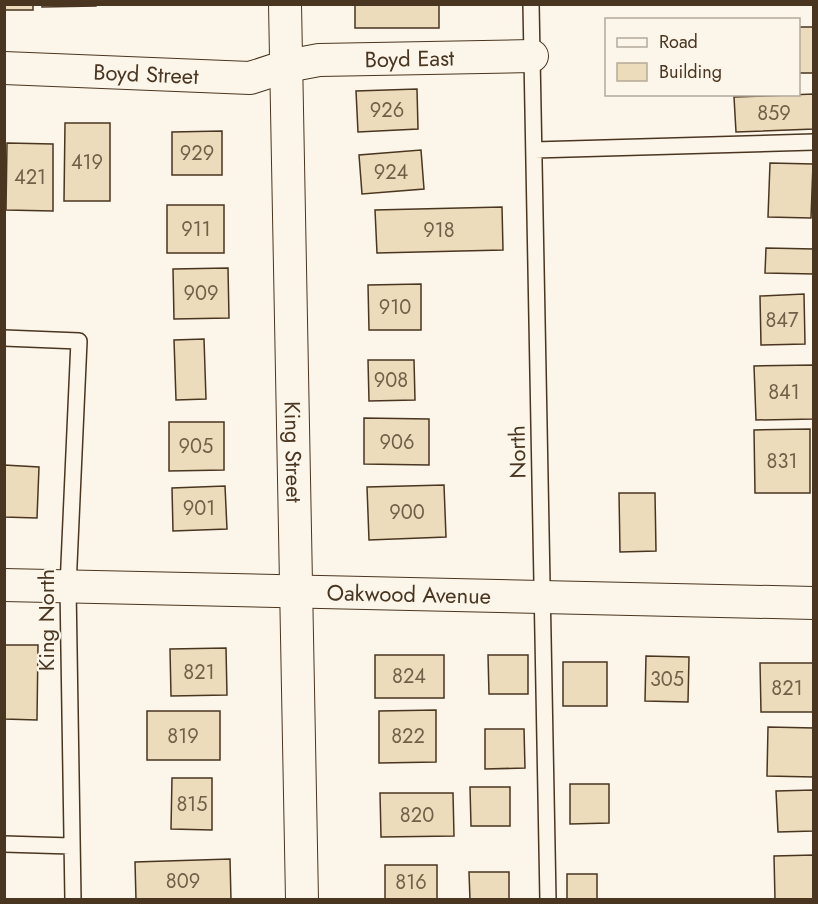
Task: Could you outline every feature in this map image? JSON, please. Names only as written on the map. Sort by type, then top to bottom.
[{"type":"street","name":"King Street","points":[[285,4],[302,900]]},
{"type":"street","name":"Boyd East","points":[[287,66],[319,60],[532,56]]},
{"type":"street","name":"Boyd Street","points":[[4,68],[250,78],[287,66]]},
{"type":"street","name":"Oakwood Avenue","points":[[4,585],[813,603]]},
{"type":"lane","name":"North","points":[[531,4],[548,900]]},
{"type":"lane","points":[[534,150],[813,142]]},
{"type":"lane","name":"King North","points":[[4,338],[79,341],[68,587],[71,846],[74,900]]},
{"type":"lane","points":[[4,844],[71,846]]},
{"type":"building","points":[[4,4],[33,4],[33,10],[4,10]]},
{"type":"building","points":[[42,4],[96,4],[96,6],[42,7]]},
{"type":"building","points":[[355,4],[439,4],[439,28],[355,28]]},
{"type":"building","points":[[800,27],[814,27],[814,73],[800,73]]},
{"type":"building","points":[[417,89],[418,129],[358,132],[356,91]]},
{"type":"building","points":[[814,94],[814,129],[736,132],[734,97]]},
{"type":"building","points":[[65,123],[110,123],[110,201],[64,201]]},
{"type":"building","points":[[222,131],[222,175],[172,175],[172,132]]},
{"type":"building","points":[[7,143],[53,144],[53,211],[6,210]]},
{"type":"building","points":[[421,150],[424,189],[362,194],[359,155]]},
{"type":"building","points":[[770,163],[813,164],[811,218],[768,217]]},
{"type":"building","points":[[167,205],[224,205],[224,253],[167,253]]},
{"type":"building","points":[[502,207],[503,250],[377,253],[375,210]]},
{"type":"building","points":[[766,248],[814,249],[814,274],[765,273]]},
{"type":"building","points":[[228,268],[229,318],[174,319],[173,269]]},
{"type":"building","points":[[421,284],[421,330],[369,330],[368,285]]},
{"type":"building","points":[[804,294],[805,344],[761,345],[760,296]]},
{"type":"building","points":[[204,339],[206,399],[176,400],[174,340]]},
{"type":"building","points":[[368,360],[414,360],[415,400],[369,401]]},
{"type":"building","points":[[814,365],[814,419],[756,420],[754,366]]},
{"type":"building","points":[[364,418],[429,419],[429,465],[364,464]]},
{"type":"building","points":[[169,422],[224,422],[224,470],[169,471]]},
{"type":"building","points":[[810,429],[810,493],[755,493],[754,430]]},
{"type":"building","points":[[4,465],[39,467],[37,518],[4,517]]},
{"type":"building","points":[[444,485],[446,537],[369,540],[367,487]]},
{"type":"building","points":[[225,486],[227,529],[173,531],[172,488]]},
{"type":"building","points":[[619,493],[655,493],[656,551],[620,552]]},
{"type":"building","points":[[4,645],[38,645],[37,720],[4,719]]},
{"type":"building","points":[[226,648],[227,695],[171,696],[170,649]]},
{"type":"building","points":[[375,655],[444,655],[444,698],[375,698]]},
{"type":"building","points":[[488,655],[528,655],[528,694],[489,694]]},
{"type":"building","points":[[646,656],[689,657],[688,702],[645,701]]},
{"type":"building","points":[[563,662],[607,662],[607,706],[563,706]]},
{"type":"building","points":[[760,663],[814,663],[814,712],[761,712]]},
{"type":"building","points":[[436,710],[436,762],[379,763],[379,711]]},
{"type":"building","points":[[147,711],[220,711],[220,760],[147,760]]},
{"type":"building","points":[[768,727],[814,728],[814,777],[767,776]]},
{"type":"building","points":[[485,729],[524,729],[525,768],[485,769]]},
{"type":"building","points":[[172,778],[212,778],[212,830],[171,829]]},
{"type":"building","points":[[570,784],[609,784],[609,823],[570,824]]},
{"type":"building","points":[[470,787],[510,787],[510,826],[471,826]]},
{"type":"building","points":[[814,790],[814,831],[778,832],[776,791]]},
{"type":"building","points":[[380,793],[453,793],[454,836],[381,837]]},
{"type":"building","points":[[814,855],[814,900],[775,900],[774,856]]},
{"type":"building","points":[[230,859],[231,900],[136,900],[135,862]]},
{"type":"building","points":[[385,865],[437,865],[437,900],[385,900]]},
{"type":"building","points":[[469,872],[509,872],[509,900],[470,900]]},
{"type":"building","points":[[567,874],[597,874],[597,900],[567,900]]}]
